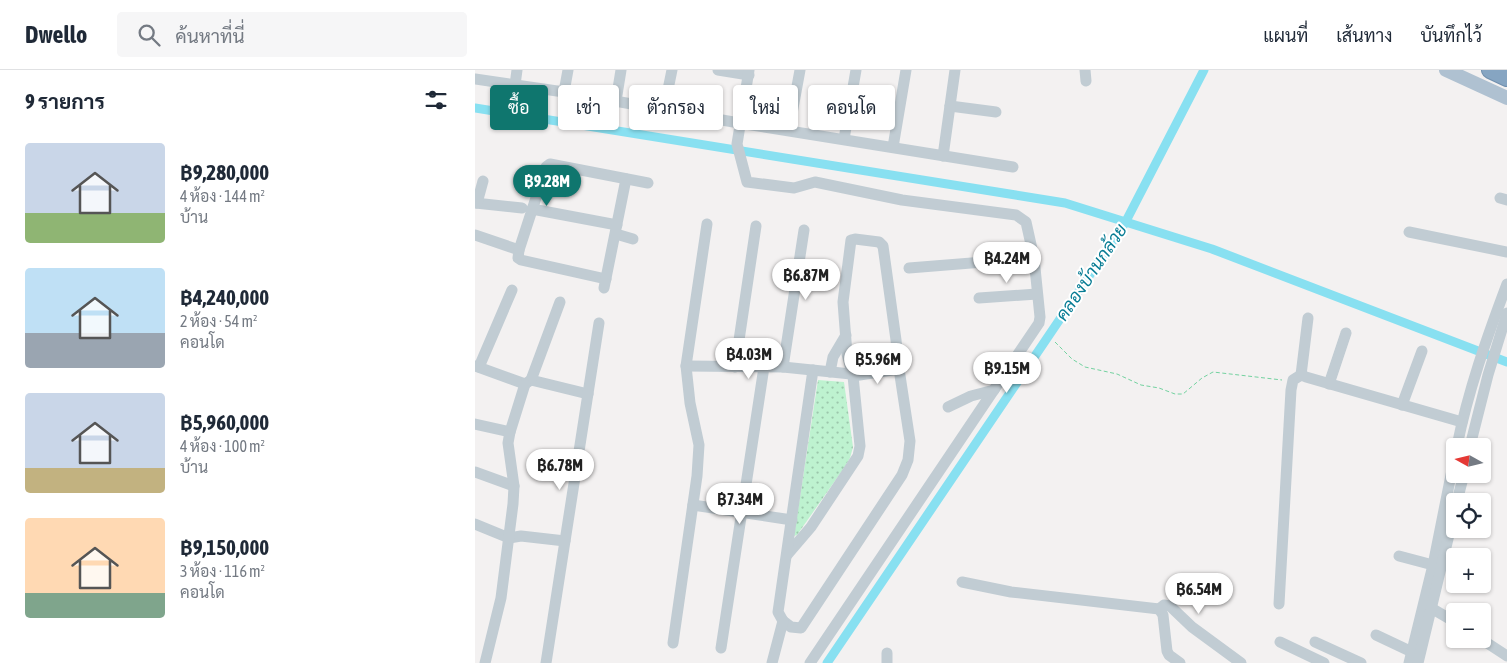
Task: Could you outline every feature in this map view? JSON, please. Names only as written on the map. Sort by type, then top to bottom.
[{"type":"highway","points":[[1490,70],[1507,78]]},
{"type":"main road","points":[[1446,70],[1507,98]]},
{"type":"street","points":[[475,78],[515,85],[517,70]]},
{"type":"street","points":[[565,85],[568,70]]},
{"type":"street","points":[[619,85],[621,70]]},
{"type":"street","points":[[669,85],[672,70]]},
{"type":"street","points":[[718,70],[749,73]]},
{"type":"street","points":[[797,85],[800,70]]},
{"type":"street","points":[[843,139],[856,70]]},
{"type":"street","points":[[893,148],[906,70]]},
{"type":"street","points":[[943,156],[955,70]]},
{"type":"street","points":[[951,106],[996,112]]},
{"type":"street","points":[[738,130],[737,144],[747,182]]},
{"type":"street","points":[[789,130],[1013,167]]},
{"type":"street","points":[[626,179],[605,284],[518,258],[527,209],[545,167],[549,164],[648,183]]},
{"type":"street","points":[[483,180],[476,203],[527,209],[617,230],[633,239]]},
{"type":"street","points":[[735,181],[794,188],[815,182],[903,200],[1016,215],[1026,222],[1034,258],[1039,323],[809,663]]},
{"type":"street","points":[[673,643],[697,476],[699,445],[690,403],[686,366],[707,224]]},
{"type":"street","points":[[735,367],[757,226]]},
{"type":"street","points":[[783,367],[804,230]]},
{"type":"street","points":[[1409,232],[1507,252]]},
{"type":"street","points":[[475,235],[519,250]]},
{"type":"street","points":[[787,555],[811,527],[858,456],[860,446],[843,302],[850,242],[855,239],[879,242],[883,246],[910,441],[907,460],[902,475],[801,628],[791,627],[783,621],[778,612],[813,370]]},
{"type":"street","points":[[909,268],[1034,258]]},
{"type":"street","points":[[1473,438],[1488,375],[1493,338],[1507,284]]},
{"type":"street","points":[[513,290],[477,366],[528,382],[588,394]]},
{"type":"street","points":[[979,298],[1037,294]]},
{"type":"street","points":[[485,663],[501,598],[509,538],[514,486],[509,452],[510,432],[560,302]]},
{"type":"street","points":[[1459,438],[1478,367],[1507,313]]},
{"type":"street","points":[[1279,604],[1290,400],[1297,378],[1309,318]]},
{"type":"street","points":[[546,663],[599,323]]},
{"type":"street","points":[[1329,384],[1346,333]]},
{"type":"street","points":[[830,372],[833,357],[846,335]]},
{"type":"street","points":[[1402,405],[1422,351]]},
{"type":"street","points":[[686,366],[783,367],[852,375],[899,369]]},
{"type":"street","points":[[721,648],[764,367]]},
{"type":"street","points":[[1297,378],[1329,384],[1462,422]]},
{"type":"street","points":[[948,407],[971,396],[994,390]]},
{"type":"street","points":[[475,424],[510,432]]},
{"type":"street","points":[[475,472],[514,486]]},
{"type":"street","points":[[1419,663],[1433,565],[1449,483]]},
{"type":"street","points":[[693,505],[791,520]]},
{"type":"street","points":[[475,524],[509,538],[521,536],[565,542]]},
{"type":"street","points":[[1377,635],[1410,657],[1447,538]]},
{"type":"street","points":[[1399,556],[1433,565]]},
{"type":"street","points":[[962,582],[1011,592],[1159,609],[1163,614],[1169,656],[1180,663]]},
{"type":"street","points":[[1159,609],[1164,605],[1170,606],[1193,627],[1241,663]]},
{"type":"street","points":[[1427,605],[1446,617]]},
{"type":"street","points":[[772,663],[783,621]]},
{"type":"street","points":[[1280,642],[1323,663]]},
{"type":"street","points":[[1315,642],[1361,663]]},
{"type":"street","points":[[1491,646],[1507,656]]},
{"type":"path","points":[[1055,342],[1073,359],[1085,367],[1117,374],[1141,385],[1177,394],[1183,394],[1203,378],[1215,372],[1297,378]]},
{"type":"green space","points":[[818,380],[844,382],[853,447],[850,458],[844,468],[797,535],[794,536]]},
{"type":"waterway","name":"คลองบ้านกล้วย","points":[[827,663],[1125,223],[1204,70]]},
{"type":"waterway","points":[[475,108],[1065,203],[1212,249],[1507,362]]}]
